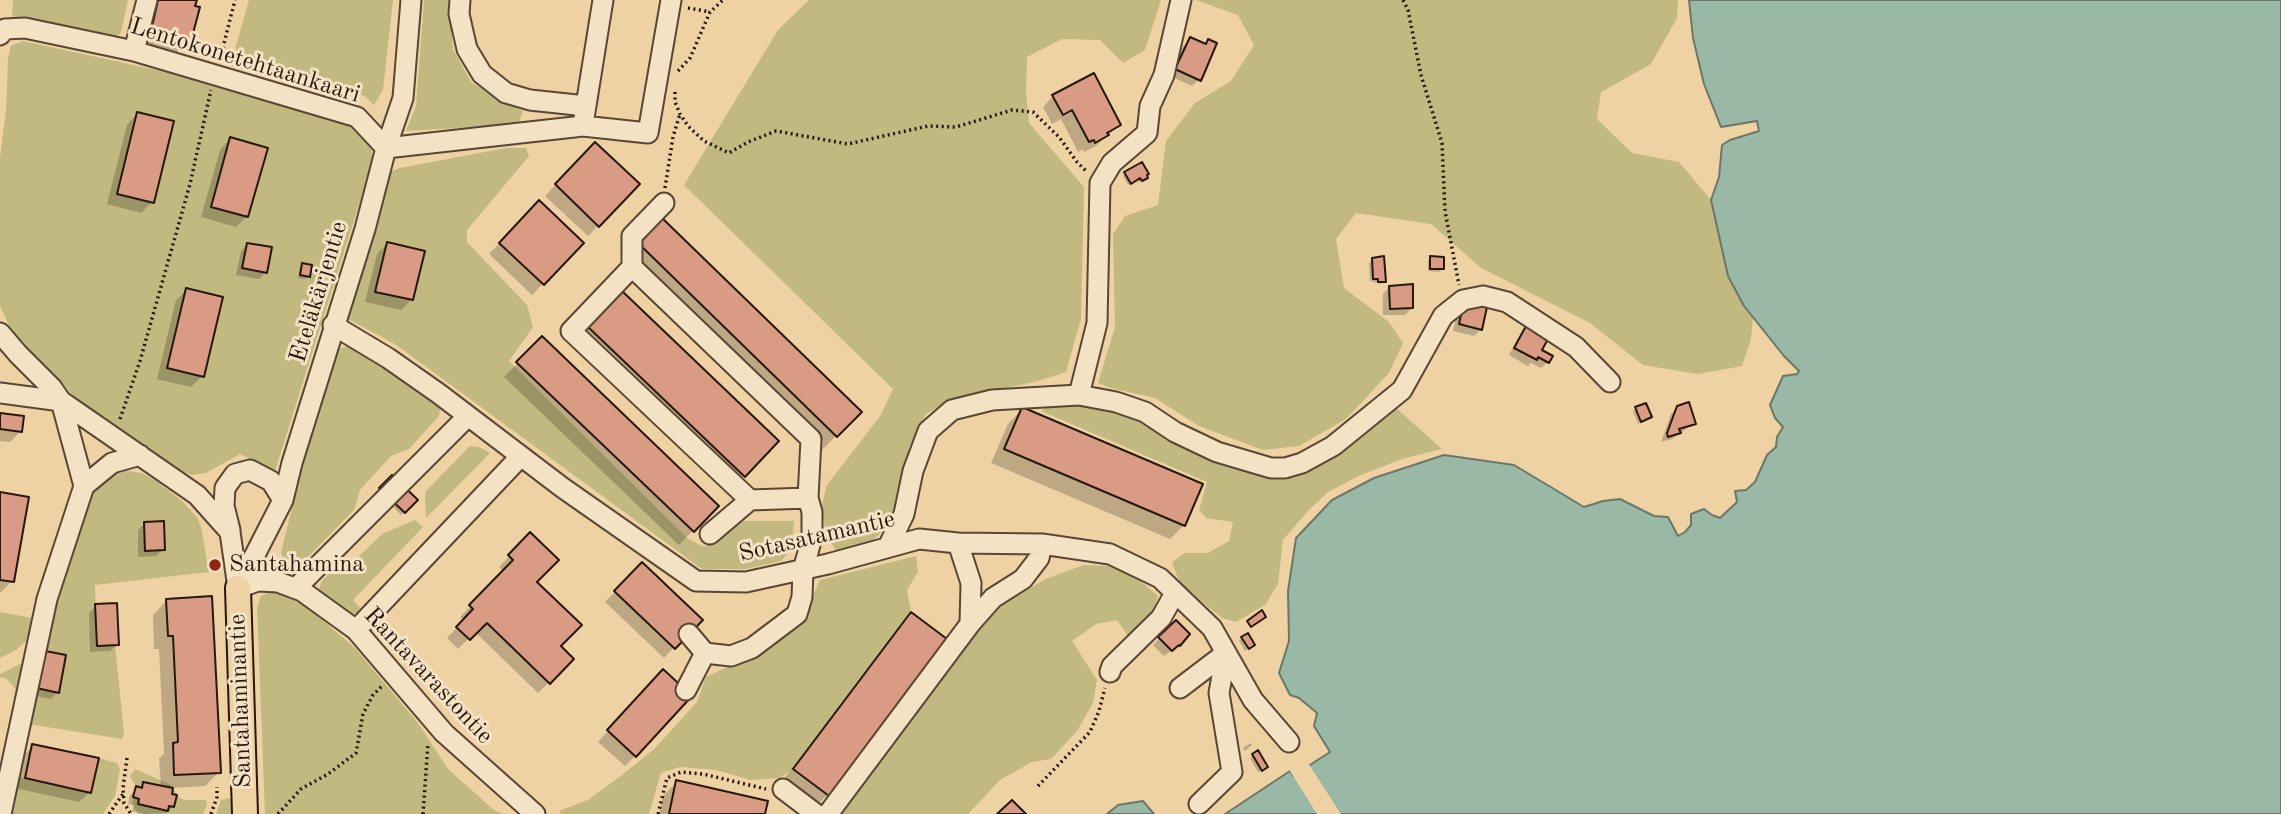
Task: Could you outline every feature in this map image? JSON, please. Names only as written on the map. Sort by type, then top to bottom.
[{"type":"main road","name":"Santahaminantie","points":[[238,588],[245,814]]},
{"type":"street","points":[[134,51],[147,0]]},
{"type":"street","name":"Eteläkärjentie","points":[[238,588],[284,500],[292,463],[333,325],[365,229],[386,148],[403,98],[411,0]]},
{"type":"street","points":[[460,0],[459,14],[467,50],[482,74],[506,93],[530,100],[586,106]]},
{"type":"street","points":[[583,126],[603,0]]},
{"type":"street","points":[[1079,395],[1097,323],[1100,183],[1112,163],[1147,133],[1150,106],[1164,75],[1181,0]]},
{"type":"street","points":[[386,148],[583,126],[648,133],[676,2]]},
{"type":"street","name":"Lentokonetehtaankaari","points":[[0,35],[5,29],[25,28],[134,51],[216,74],[357,117],[386,148]]},
{"type":"street","points":[[664,203],[632,236],[632,267],[571,331],[750,500]]},
{"type":"street","points":[[632,267],[811,439],[808,498],[812,512],[811,538],[797,614],[752,648],[731,656],[705,653],[689,634]]},
{"type":"street","points":[[888,547],[904,514],[913,471],[928,431],[952,411],[992,400],[1079,395],[1116,401],[1145,412],[1175,432],[1217,452],[1271,468],[1284,468],[1302,463],[1333,446],[1402,390],[1443,316],[1463,300],[1483,296],[1507,302],[1576,347],[1610,382]]},
{"type":"street","name":"Sotasatamantie","points":[[333,325],[388,358],[695,581],[746,582],[803,570],[919,539],[957,543],[1042,544],[1110,554],[1160,578],[1212,628],[1253,700],[1289,742]]},
{"type":"street","points":[[0,333],[61,401],[84,486]]},
{"type":"street","points":[[0,393],[61,401],[197,495],[230,532]]},
{"type":"street","points":[[296,589],[468,416]]},
{"type":"street","points":[[1,814],[47,599],[84,486],[112,463],[140,455]]},
{"type":"street","points":[[356,630],[521,456]]},
{"type":"street","points":[[238,588],[225,506],[225,488],[235,474],[250,470],[271,481],[284,500]]},
{"type":"street","points":[[710,534],[750,500],[808,498]]},
{"type":"street","points":[[957,543],[971,583],[970,625]]},
{"type":"street","points":[[828,814],[970,625],[993,598],[1023,579],[1039,558],[1042,544]]},
{"type":"street","name":"Rantavarastontie","points":[[238,588],[258,581],[278,582],[303,591],[356,630],[444,733],[535,814]]},
{"type":"street","points":[[1110,672],[1112,666],[1161,618],[1175,593]]},
{"type":"street","points":[[686,690],[705,653]]},
{"type":"street","points":[[1180,688],[1226,653]]},
{"type":"street","points":[[1199,804],[1232,772],[1219,693],[1226,653]]},
{"type":"street","points":[[783,789],[816,814]]},
{"type":"path","points":[[114,437],[140,361],[190,184],[235,0]]},
{"type":"path","points":[[677,78],[678,69],[690,58],[710,12],[723,0]]},
{"type":"path","points":[[1403,0],[1408,10],[1421,75],[1442,143],[1445,211],[1463,300]]},
{"type":"path","points":[[676,2],[687,8],[710,12]]},
{"type":"path","points":[[675,86],[675,102],[688,126],[704,141],[729,153],[776,131],[848,144],[928,126],[956,127],[1012,110],[1033,112],[1059,137],[1077,162],[1100,183]]},
{"type":"path","points":[[664,203],[667,173],[680,114]]},
{"type":"path","points":[[1038,786],[1090,732],[1110,672]]},
{"type":"path","points":[[278,814],[301,789],[328,774],[356,753],[363,714],[373,695],[393,674]]},
{"type":"path","points":[[423,814],[430,716]]},
{"type":"path","points":[[127,758],[124,803],[131,814]]},
{"type":"path","points":[[658,814],[667,778],[681,772],[703,774],[763,789],[783,789]]},
{"type":"path","points":[[211,814],[217,797],[217,787]]},
{"type":"path","points":[[109,814],[124,793]]},
{"type":"shaded area","points":[[13,0],[128,0],[121,32],[116,38],[18,21],[12,14]]},
{"type":"shaded area","points":[[249,0],[393,0],[383,90],[374,105],[365,96],[281,71],[271,75],[237,67],[236,46]]},
{"type":"shaded area","points":[[424,0],[449,0],[453,49],[471,82],[523,111],[519,122],[406,131],[416,106]]},
{"type":"shaded area","points":[[809,0],[1161,0],[1145,50],[1123,63],[1100,40],[1062,39],[1027,57],[1029,123],[1084,187],[1081,319],[1066,372],[1035,382],[952,399],[926,414],[909,447],[890,522],[873,541],[837,552],[827,536],[821,509],[827,485],[881,415],[893,389],[684,185],[778,30]]},
{"type":"shaded area","points":[[1196,0],[1678,0],[1677,18],[1651,64],[1601,92],[1597,119],[1632,153],[1679,162],[1711,200],[1728,275],[1744,306],[1753,317],[1751,339],[1742,366],[1698,374],[1643,365],[1590,323],[1481,268],[1431,224],[1356,213],[1336,239],[1344,288],[1389,322],[1403,343],[1389,373],[1346,419],[1299,446],[1263,450],[1199,426],[1155,398],[1098,383],[1115,327],[1113,234],[1125,216],[1158,205],[1166,141],[1195,103],[1231,81],[1254,45],[1238,15]]},
{"type":"shaded area","points":[[1689,0],[2281,0],[2281,814],[1225,814],[1290,771],[1293,776],[1330,752],[1314,726],[1317,713],[1299,698],[1290,695],[1279,673],[1289,641],[1288,591],[1296,538],[1332,500],[1374,478],[1444,455],[1514,465],[1584,507],[1620,499],[1654,516],[1668,517],[1678,536],[1691,525],[1691,514],[1704,509],[1720,518],[1737,502],[1735,491],[1746,490],[1755,482],[1767,455],[1776,447],[1777,437],[1783,427],[1775,418],[1770,405],[1783,376],[1797,374],[1799,371],[1744,306],[1728,276],[1711,200],[1719,177],[1722,145],[1759,131],[1757,121],[1721,127],[1704,84],[1693,38]]},
{"type":"shaded area","points":[[23,41],[189,77],[348,124],[371,145],[373,160],[275,471],[270,474],[240,454],[206,473],[192,475],[181,471],[78,402],[12,332],[0,306],[0,158],[6,111],[8,58],[11,46]]},
{"type":"shaded area","points":[[506,148],[526,148],[529,156],[467,230],[467,242],[527,305],[533,327],[509,361],[687,538],[704,547],[741,521],[794,521],[792,549],[781,561],[745,569],[702,569],[395,344],[348,319],[389,172]]},
{"type":"shaded area","points":[[349,345],[436,402],[440,408],[439,416],[409,449],[391,456],[360,490],[354,510],[298,567],[291,568],[285,566],[281,553],[316,409],[335,351]]},
{"type":"shaded area","points":[[1091,403],[1129,413],[1166,437],[1290,476],[1337,456],[1395,407],[1442,449],[1402,459],[1328,492],[1283,540],[1278,584],[1265,605],[1236,622],[1222,618],[1180,584],[1172,562],[1185,553],[1208,553],[1229,541],[1233,522],[1206,518],[1199,510],[1207,482],[1041,411],[1054,404]]},
{"type":"shaded area","points":[[470,446],[490,453],[426,518],[426,491]]},
{"type":"shaded area","points":[[128,471],[142,473],[156,481],[182,501],[197,517],[209,572],[95,585],[97,646],[115,645],[124,733],[122,739],[28,724],[32,687],[59,692],[66,656],[40,650],[80,520],[92,495],[102,482],[114,474]]},
{"type":"shaded area","points":[[415,520],[423,527],[353,600],[360,608],[356,613],[351,615],[321,594],[319,589],[322,581],[329,574],[349,566],[382,534]]},
{"type":"shaded area","points":[[916,556],[918,572],[907,590],[911,612],[793,769],[779,778],[751,780],[716,770],[680,767],[661,773],[649,814],[561,814],[559,811],[588,800],[654,749],[697,702],[706,677],[771,646],[800,624],[820,580]]},
{"type":"shaded area","points":[[1084,565],[1112,566],[1137,578],[1158,596],[1150,620],[1131,640],[1117,620],[1096,624],[1072,641],[1097,680],[1093,703],[1077,731],[1051,759],[1032,762],[1000,780],[968,814],[839,814],[965,646],[996,610],[1045,579]]},
{"type":"shaded area","points":[[279,593],[306,606],[355,648],[418,723],[448,769],[494,810],[503,814],[265,814],[257,608],[261,596]]},
{"type":"shaded area","points":[[0,612],[32,618],[26,641],[0,658]]},
{"type":"shaded area","points":[[24,662],[17,691],[7,679],[0,677],[0,674]]},
{"type":"shaded area","points":[[99,758],[117,763],[120,769],[115,796],[103,814],[9,814],[18,777],[91,793]]},
{"type":"shaded area","points":[[135,769],[171,785],[180,798],[206,800],[203,814],[138,814],[132,804],[136,787],[130,776]]},
{"type":"shaded area","points":[[229,798],[232,814],[216,814],[221,800]]},
{"type":"shaded area","points":[[1143,801],[1154,814],[1107,814],[1118,805]]},
{"type":"pier","points":[[1308,763],[1341,814],[1317,814],[1288,768],[1294,771]]},
{"type":"building","points":[[158,0],[197,0],[195,6],[200,7],[191,41],[151,31]]},
{"type":"building","points":[[1190,37],[1206,44],[1208,39],[1217,43],[1201,81],[1175,69]]},
{"type":"building","points":[[1094,73],[1121,125],[1095,143],[1094,140],[1089,142],[1072,110],[1063,115],[1052,95]]},
{"type":"building","points":[[137,112],[174,121],[154,203],[117,194]]},
{"type":"building","points":[[230,137],[268,148],[248,217],[211,207]]},
{"type":"building","points":[[595,142],[640,184],[599,227],[555,184]]},
{"type":"building","points":[[1142,162],[1149,174],[1148,178],[1142,181],[1140,178],[1131,184],[1124,172]]},
{"type":"building","points":[[539,200],[584,243],[544,285],[499,243]]},
{"type":"building","points":[[660,216],[862,412],[837,437],[636,241]]},
{"type":"building","points":[[387,242],[425,251],[413,300],[375,292]]},
{"type":"building","points":[[247,243],[272,247],[267,273],[242,268]]},
{"type":"building","points":[[1384,256],[1386,282],[1378,282],[1378,279],[1373,279],[1372,258]]},
{"type":"building","points":[[1430,256],[1444,257],[1444,269],[1430,269]]},
{"type":"building","points":[[302,263],[312,265],[310,277],[300,275]]},
{"type":"building","points":[[1413,284],[1413,308],[1390,309],[1389,286]]},
{"type":"building","points":[[186,288],[223,297],[204,377],[167,368]]},
{"type":"building","points":[[621,290],[779,441],[745,477],[587,326]]},
{"type":"building","points":[[1464,301],[1487,307],[1482,330],[1459,324]]},
{"type":"building","points":[[1526,326],[1548,339],[1542,350],[1553,356],[1549,363],[1514,348]]},
{"type":"building","points":[[542,336],[719,506],[694,532],[516,362]]},
{"type":"building","points":[[1689,402],[1696,424],[1679,429],[1681,433],[1668,437],[1677,406]]},
{"type":"building","points":[[1646,403],[1652,417],[1641,422],[1635,407]]},
{"type":"building","points":[[1022,407],[1203,484],[1185,526],[1004,449]]},
{"type":"building","points":[[0,413],[24,416],[22,432],[0,429]]},
{"type":"building","points":[[392,475],[418,500],[405,513],[379,488]]},
{"type":"building","points":[[0,492],[29,497],[14,582],[0,580]]},
{"type":"building","points":[[164,521],[165,550],[145,551],[144,522]]},
{"type":"building","points":[[530,532],[559,560],[537,582],[582,625],[561,646],[574,659],[550,684],[487,623],[470,640],[456,627],[473,609],[469,605],[513,560],[508,555]]},
{"type":"building","points":[[642,562],[703,620],[675,649],[614,591]]},
{"type":"building","points":[[212,596],[221,773],[174,775],[173,743],[178,742],[173,636],[168,636],[166,599]]},
{"type":"building","points":[[117,603],[119,645],[97,646],[95,604]]},
{"type":"building","points":[[1262,610],[1266,617],[1251,627],[1247,621]]},
{"type":"building","points":[[911,612],[947,639],[829,796],[793,769]]},
{"type":"building","points":[[1176,620],[1190,634],[1172,651],[1158,637]]},
{"type":"building","points":[[1248,633],[1255,645],[1249,649],[1241,637]]},
{"type":"building","points":[[40,650],[66,655],[59,693],[32,687]]},
{"type":"building","points":[[663,669],[692,696],[636,757],[607,730]]},
{"type":"building","points":[[32,744],[99,758],[91,793],[25,778]]},
{"type":"building","points":[[1258,750],[1268,767],[1262,771],[1252,754]]},
{"type":"building","points":[[676,780],[768,801],[765,814],[669,814]]},
{"type":"building","points":[[143,782],[173,788],[172,794],[177,795],[174,807],[169,806],[168,811],[138,804],[139,799],[133,797],[136,786],[142,788]]},
{"type":"building","points":[[1012,800],[1026,814],[997,814]]},
{"type":"place","name":"Santahamina","points":[[215,565]]}]
